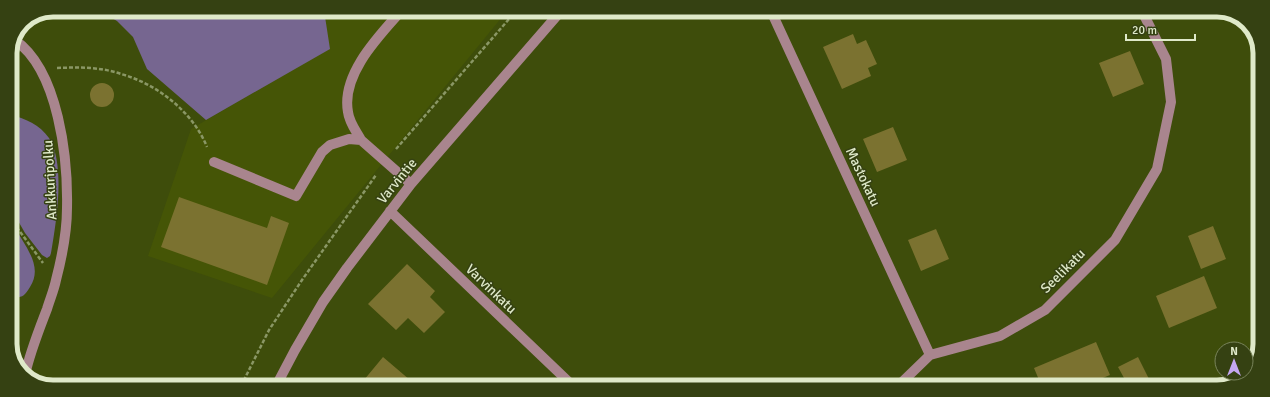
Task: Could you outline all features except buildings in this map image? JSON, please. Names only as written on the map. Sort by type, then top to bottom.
[{"type":"street","points":[[396,17],[376,38],[357,67],[350,87],[347,102],[348,113],[361,140],[411,184]]},
{"type":"street","name":"Varvintie","points":[[279,380],[323,302],[390,211],[411,184],[556,17]]},
{"type":"street","name":"Mastokatu","points":[[774,17],[930,355]]},
{"type":"street","name":"Seelikatu","points":[[904,380],[930,355],[1000,336],[1045,310],[1115,240],[1157,169],[1171,102],[1166,59],[1145,17]]},
{"type":"street","name":"Ankkuripolku","points":[[19,43],[40,68],[56,106],[65,153],[68,208],[66,233],[56,282],[26,368]]},
{"type":"street","points":[[214,162],[296,196],[322,152],[330,145],[350,139],[361,140]]},
{"type":"street","name":"Varvinkatu","points":[[390,211],[567,380]]},
{"type":"path","points":[[244,380],[269,330],[302,280],[386,161],[511,17]]},
{"type":"path","points":[[40,68],[80,67],[100,69],[120,73],[138,79],[176,104],[192,120],[204,138],[214,162]]},
{"type":"path","points":[[17,226],[56,282]]},
{"type":"shaded area","points":[[110,17],[325,17],[330,49],[206,120],[147,69],[133,37],[117,21]]},
{"type":"shaded area","points":[[325,17],[502,17],[272,298],[148,256],[191,129],[329,49]]},
{"type":"shaded area","points":[[17,117],[27,120],[45,133],[54,149],[57,163],[57,211],[50,256],[47,258],[42,255],[25,233],[17,219]]},
{"type":"shaded area","points":[[17,231],[31,256],[35,271],[34,279],[30,287],[22,296],[17,297]]}]
